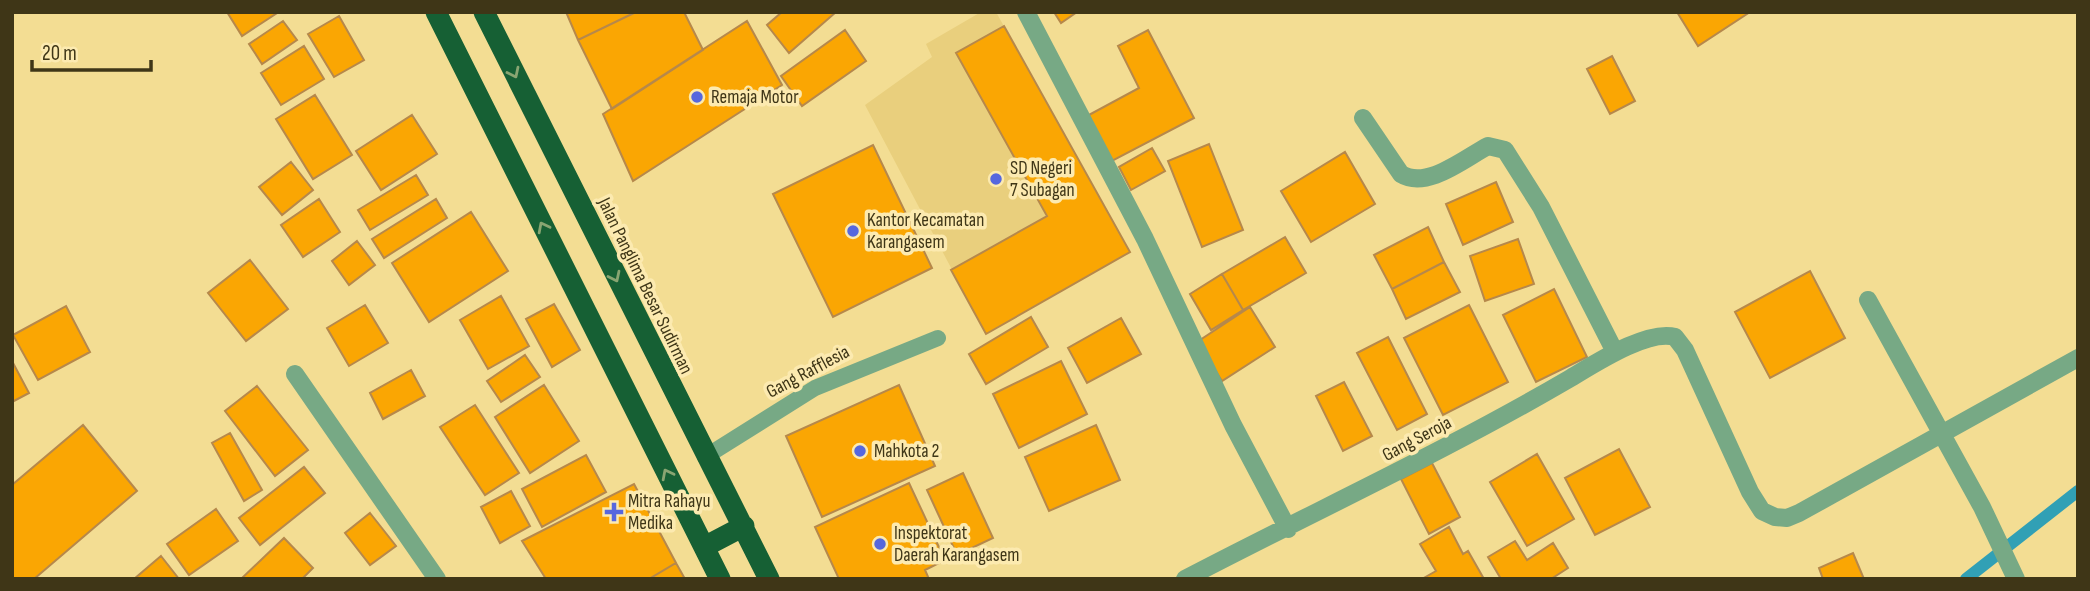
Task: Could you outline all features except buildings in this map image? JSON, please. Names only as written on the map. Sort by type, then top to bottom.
[{"type":"highway","points":[[436,12],[720,579]]},
{"type":"highway","name":"Jalan Panglima Besar Sudirman","points":[[484,12],[705,457],[744,526],[769,579]]},
{"type":"highway","points":[[704,547],[744,526]]},
{"type":"street","points":[[1026,12],[1145,239],[1221,401],[1288,529]]},
{"type":"street","points":[[1363,118],[1401,174],[1408,178],[1428,178],[1489,146],[1505,150],[1541,207],[1615,352]]},
{"type":"street","points":[[1868,300],[1982,507],[2015,576]]},
{"type":"street","name":"Gang Seroja","points":[[1185,579],[1288,529],[1511,413],[1615,352],[1667,334],[1675,337],[1685,350],[1750,492],[1762,510],[1775,517],[1799,513],[1853,485],[1941,433]]},
{"type":"street","points":[[1941,433],[2078,358]]},
{"type":"street","points":[[295,374],[437,579]]},
{"type":"lane","name":"Gang Rafflesia","points":[[705,457],[815,388],[938,338]]},
{"type":"shaded area","name":"SD Negeri 7 Subagan","points":[[981,12],[996,12],[1130,252],[986,334],[865,105],[932,57],[926,44]]},
{"type":"waterway","points":[[1966,579],[2078,491]]},
{"type":"place","name":"Remaja Motor","points":[[697,97]]},
{"type":"place","name":"SD Negeri 7 Subagan","points":[[996,179]]},
{"type":"place","name":"Kantor Kecamatan Karangasem","points":[[853,231]]},
{"type":"place","name":"Mahkota 2","points":[[860,451]]},
{"type":"place","name":"Mitra Rahayu Medika","points":[[614,512]]},
{"type":"place","name":"Inspektorat Daerah Karangasem","points":[[880,544]]}]
